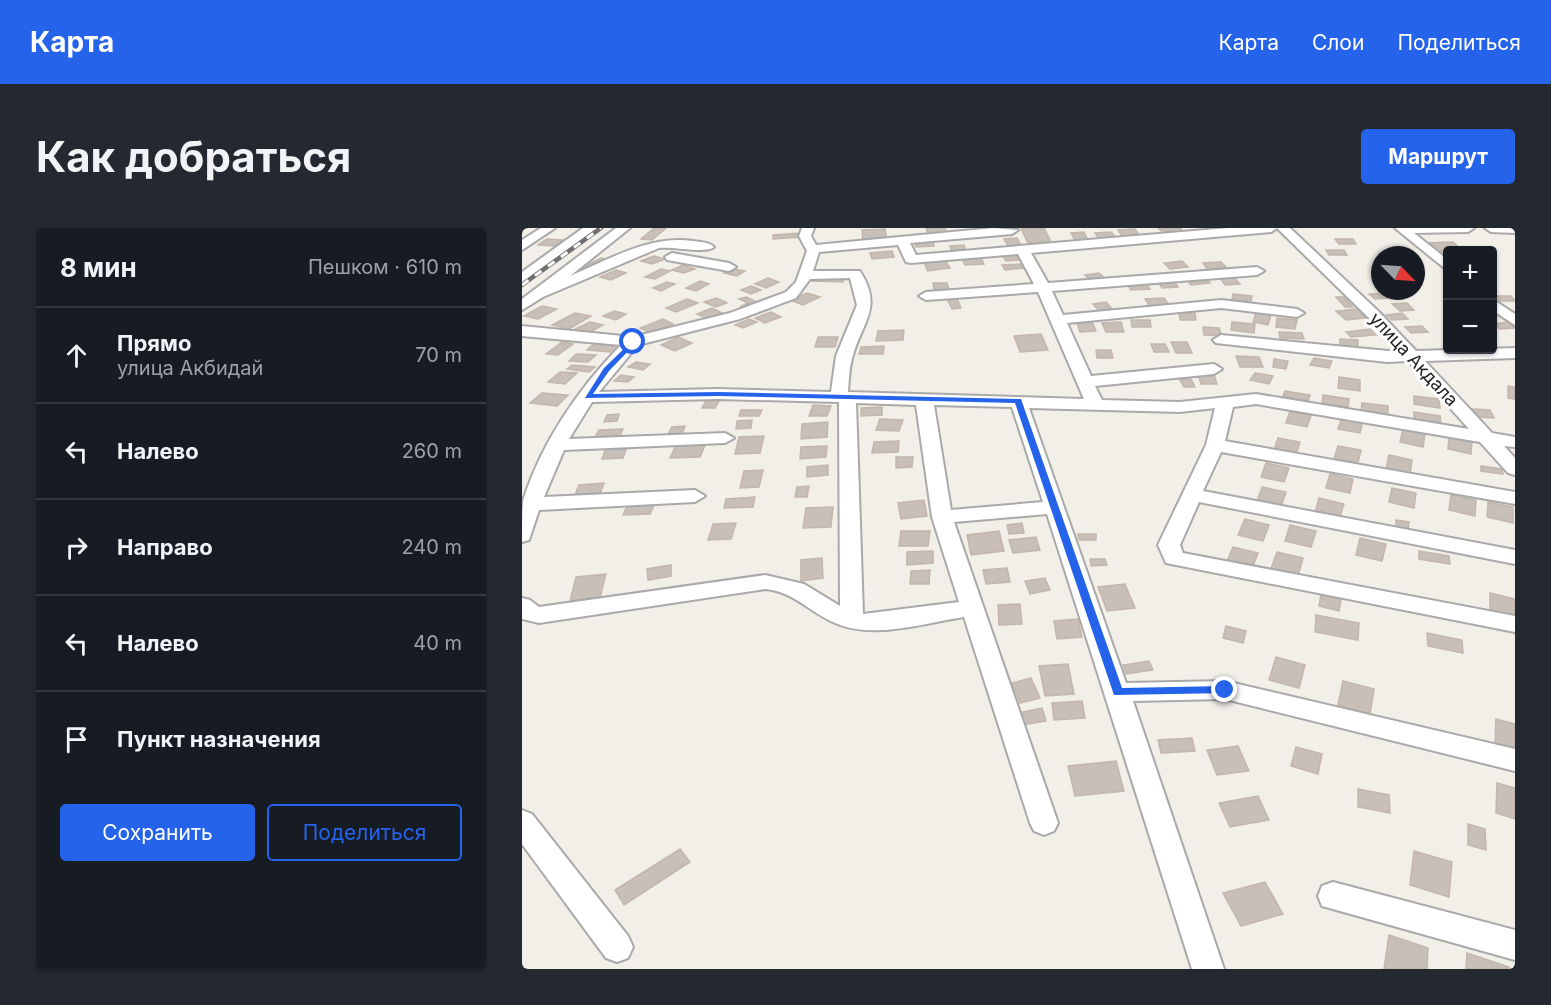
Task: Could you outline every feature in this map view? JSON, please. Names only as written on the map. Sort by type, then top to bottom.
[{"type":"street","points":[[522,246],[549,228]]},
{"type":"street","points":[[522,278],[591,228]]},
{"type":"street","points":[[522,306],[624,228]]},
{"type":"street","points":[[522,332],[633,342],[735,316],[791,295],[802,283],[812,249],[805,236],[808,228]]},
{"type":"street","points":[[903,241],[911,259],[1271,228]]},
{"type":"street","name":"улица Акдала","points":[[1283,228],[1374,315],[1515,469]]},
{"type":"street","points":[[1402,229],[1468,228]]},
{"type":"street","points":[[1491,228],[1511,230]]},
{"type":"street","points":[[1402,229],[1443,263]]},
{"type":"street","points":[[812,249],[1012,230]]},
{"type":"street","points":[[541,293],[656,244],[674,242],[708,247]]},
{"type":"street","points":[[1023,250],[1043,287],[1096,406]]},
{"type":"street","points":[[594,251],[622,256],[649,252],[729,267]]},
{"type":"street","points":[[926,296],[1257,271]]},
{"type":"street","points":[[805,274],[855,274],[862,285],[866,312],[845,353],[843,397],[852,621]]},
{"type":"street","points":[[1056,320],[1221,304],[1297,313]]},
{"type":"street","points":[[1497,307],[1515,321]]},
{"type":"street","points":[[1221,340],[1387,357],[1515,353]]},
{"type":"street","points":[[522,536],[529,509],[557,445],[607,369],[633,342]]},
{"type":"street","points":[[1085,382],[1214,369]]},
{"type":"street","points":[[587,397],[718,394],[1180,407],[1256,399],[1515,442]]},
{"type":"street","points":[[924,398],[942,517],[1044,823]]},
{"type":"street","points":[[1018,401],[1118,692],[1208,969]]},
{"type":"street","points":[[1225,402],[1215,445],[1169,546],[1174,558],[1515,624]]},
{"type":"street","points":[[557,445],[725,438]]},
{"type":"street","points":[[1215,445],[1515,498]]},
{"type":"street","points":[[1192,495],[1515,557]]},
{"type":"street","points":[[529,509],[695,496]]},
{"type":"street","points":[[942,517],[1055,507]]},
{"type":"street","points":[[522,604],[530,614],[538,615],[765,582],[782,584],[802,591],[832,612],[852,621],[871,622],[972,608]]},
{"type":"street","points":[[1118,692],[1225,690],[1515,760]]},
{"type":"street","points":[[522,822],[617,947]]},
{"type":"street","points":[[1333,896],[1515,945]]},
{"type":"building","points":[[654,228],[666,228],[652,240],[641,239]]},
{"type":"building","points":[[926,228],[945,228],[947,233],[928,235]]},
{"type":"building","points":[[1044,228],[1051,242],[1028,243],[1021,229]]},
{"type":"building","points":[[1180,228],[1184,232],[1165,234],[1159,229]]},
{"type":"building","points":[[885,229],[887,240],[863,241],[862,230]]},
{"type":"building","points":[[1135,229],[1139,235],[1122,236],[1118,230]]},
{"type":"building","points":[[1084,232],[1088,240],[1075,240],[1071,233]]},
{"type":"building","points":[[1111,232],[1116,237],[1099,239],[1095,233]]},
{"type":"building","points":[[801,233],[801,237],[773,239],[773,235]]},
{"type":"building","points":[[1017,238],[1021,245],[1008,246],[1004,239]]},
{"type":"building","points":[[547,239],[563,240],[554,246],[538,245]]},
{"type":"building","points":[[1335,239],[1353,239],[1356,244],[1339,244]]},
{"type":"building","points":[[933,240],[934,246],[916,247],[915,241]]},
{"type":"building","points":[[1453,242],[1458,246],[1443,246],[1443,251],[1435,252],[1426,243]]},
{"type":"building","points":[[964,245],[966,251],[952,252],[950,246]]},
{"type":"building","points":[[1326,250],[1344,250],[1347,255],[1329,255]]},
{"type":"building","points":[[892,251],[894,257],[872,259],[870,253]]},
{"type":"building","points":[[1015,254],[1019,260],[1006,261],[1002,255]]},
{"type":"building","points":[[654,256],[665,259],[652,264],[641,261]]},
{"type":"building","points":[[601,258],[611,260],[586,272],[576,270]]},
{"type":"building","points":[[981,258],[984,264],[965,265],[962,259]]},
{"type":"building","points":[[944,259],[950,268],[928,271],[923,261]]},
{"type":"building","points":[[1182,261],[1188,267],[1170,269],[1164,263]]},
{"type":"building","points":[[1221,262],[1226,267],[1207,269],[1203,263]]},
{"type":"building","points":[[1021,264],[1023,268],[1005,270],[1002,265]]},
{"type":"building","points":[[683,265],[695,269],[684,273],[672,270]]},
{"type":"building","points":[[661,269],[670,271],[655,279],[645,277]]},
{"type":"building","points":[[732,269],[745,271],[737,276],[724,273]]},
{"type":"building","points":[[616,270],[626,273],[611,280],[600,277]]},
{"type":"building","points":[[1099,273],[1107,280],[1092,282],[1085,275]]},
{"type":"building","points":[[815,275],[846,276],[843,282],[812,281]]},
{"type":"building","points":[[1233,276],[1240,284],[1225,285],[1219,277]]},
{"type":"building","points":[[768,278],[779,282],[766,288],[755,284]]},
{"type":"building","points":[[1205,278],[1210,283],[1191,285],[1187,280]]},
{"type":"building","points":[[700,281],[709,284],[696,291],[686,288]]},
{"type":"building","points":[[1174,281],[1178,287],[1162,288],[1158,282]]},
{"type":"building","points":[[667,282],[675,284],[661,291],[653,288]]},
{"type":"building","points":[[933,283],[947,283],[949,289],[934,290]]},
{"type":"building","points":[[1147,284],[1150,289],[1131,290],[1128,285]]},
{"type":"building","points":[[751,286],[761,290],[751,294],[741,290]]},
{"type":"building","points":[[807,293],[820,297],[803,305],[790,300]]},
{"type":"building","points":[[1233,294],[1252,296],[1251,301],[1232,299]]},
{"type":"building","points":[[956,296],[961,308],[952,309],[946,297]]},
{"type":"building","points":[[1497,296],[1511,296],[1515,301],[1500,301]]},
{"type":"building","points":[[746,297],[759,303],[745,308],[741,306],[748,303],[739,299]]},
{"type":"building","points":[[1336,297],[1344,297],[1353,307],[1345,307]]},
{"type":"building","points":[[716,298],[727,303],[716,307],[704,302]]},
{"type":"building","points":[[1164,298],[1169,305],[1150,307],[1145,299]]},
{"type":"building","points":[[687,299],[698,303],[676,312],[666,308]]},
{"type":"building","points":[[1106,302],[1112,309],[1099,311],[1093,304]]},
{"type":"building","points":[[1407,303],[1414,310],[1400,311],[1392,304]]},
{"type":"building","points":[[542,306],[557,309],[538,319],[524,316]]},
{"type":"building","points":[[712,308],[722,313],[708,319],[697,314]]},
{"type":"building","points":[[1356,309],[1366,318],[1346,320],[1336,311]]},
{"type":"building","points":[[614,311],[626,314],[616,320],[603,316]]},
{"type":"building","points":[[771,312],[781,317],[765,323],[755,318]]},
{"type":"building","points":[[1179,312],[1195,313],[1196,320],[1180,320]]},
{"type":"building","points":[[575,313],[591,316],[569,329],[552,325]]},
{"type":"building","points":[[1256,313],[1271,315],[1268,325],[1253,322]]},
{"type":"building","points":[[1402,313],[1408,319],[1392,320],[1386,315]]},
{"type":"building","points":[[1277,318],[1297,320],[1295,329],[1276,327]]},
{"type":"building","points":[[663,319],[673,324],[650,333],[640,328]]},
{"type":"building","points":[[749,319],[757,322],[743,328],[735,325]]},
{"type":"building","points":[[1131,320],[1150,320],[1151,327],[1132,327]]},
{"type":"building","points":[[590,322],[603,325],[588,333],[575,329]]},
{"type":"building","points":[[1092,322],[1096,331],[1080,332],[1077,323]]},
{"type":"building","points":[[1121,322],[1124,332],[1106,332],[1102,323]]},
{"type":"building","points":[[1232,322],[1255,324],[1254,333],[1231,330]]},
{"type":"building","points":[[1508,322],[1515,328],[1500,329],[1497,323]]},
{"type":"building","points":[[1422,326],[1428,332],[1411,333],[1405,327]]},
{"type":"building","points":[[1203,327],[1219,328],[1222,336],[1204,335]]},
{"type":"building","points":[[1370,329],[1376,335],[1351,337],[1346,332]]},
{"type":"building","points":[[904,330],[903,340],[876,341],[878,331]]},
{"type":"building","points":[[1279,332],[1302,333],[1304,339],[1280,338]]},
{"type":"building","points":[[1041,334],[1048,350],[1020,352],[1014,336]]},
{"type":"building","points":[[678,337],[692,343],[675,351],[661,345]]},
{"type":"building","points":[[818,337],[838,337],[835,347],[815,347]]},
{"type":"building","points":[[1340,339],[1358,340],[1358,348],[1340,346]]},
{"type":"building","points":[[562,342],[573,344],[558,355],[546,354]]},
{"type":"building","points":[[596,342],[619,343],[610,352],[587,350]]},
{"type":"building","points":[[1171,342],[1187,342],[1192,353],[1176,353]]},
{"type":"building","points":[[1151,344],[1165,344],[1169,352],[1154,352]]},
{"type":"building","points":[[884,346],[883,354],[859,354],[861,347]]},
{"type":"building","points":[[1096,350],[1111,350],[1113,358],[1097,358]]},
{"type":"building","points":[[576,354],[596,355],[588,362],[569,361]]},
{"type":"building","points":[[1236,356],[1259,357],[1263,367],[1240,367]]},
{"type":"building","points":[[1314,358],[1332,361],[1329,368],[1310,365]]},
{"type":"building","points":[[1274,359],[1288,361],[1286,369],[1273,367]]},
{"type":"building","points":[[636,362],[650,364],[643,370],[628,367]]},
{"type":"building","points":[[572,365],[595,367],[589,372],[567,369]]},
{"type":"building","points":[[560,372],[577,373],[565,384],[548,382]]},
{"type":"building","points":[[1255,373],[1273,376],[1269,384],[1250,380]]},
{"type":"building","points":[[621,375],[634,377],[628,382],[614,381]]},
{"type":"building","points":[[1198,375],[1214,375],[1217,384],[1201,384]]},
{"type":"building","points":[[1339,377],[1360,380],[1360,391],[1338,388]]},
{"type":"building","points":[[1191,379],[1195,387],[1184,387],[1180,380]]},
{"type":"building","points":[[1508,386],[1515,387],[1515,399],[1508,398]]},
{"type":"building","points":[[1285,391],[1310,395],[1308,401],[1283,396]]},
{"type":"building","points":[[542,393],[568,395],[557,406],[530,403]]},
{"type":"building","points":[[1323,395],[1349,399],[1348,407],[1322,403]]},
{"type":"building","points":[[1414,396],[1439,399],[1440,408],[1414,404]]},
{"type":"building","points":[[707,399],[720,399],[715,408],[702,408]]},
{"type":"building","points":[[1362,403],[1388,406],[1388,415],[1361,411]]},
{"type":"building","points":[[813,405],[831,406],[827,416],[809,416]]},
{"type":"building","points":[[882,407],[882,415],[861,416],[861,408]]},
{"type":"building","points":[[1472,409],[1490,410],[1494,418],[1476,417]]},
{"type":"building","points":[[741,410],[762,410],[759,416],[739,416]]},
{"type":"building","points":[[1290,411],[1311,415],[1307,427],[1286,423]]},
{"type":"building","points":[[1414,412],[1440,416],[1441,425],[1414,421]]},
{"type":"building","points":[[619,414],[617,421],[604,422],[607,415]]},
{"type":"building","points":[[1342,417],[1363,421],[1360,433],[1338,429]]},
{"type":"building","points":[[880,419],[903,420],[899,431],[876,430]]},
{"type":"building","points":[[752,420],[751,428],[736,429],[737,421]]},
{"type":"building","points":[[828,422],[827,437],[801,439],[802,424]]},
{"type":"building","points":[[685,426],[682,434],[668,434],[672,427]]},
{"type":"building","points":[[623,429],[619,438],[594,439],[599,430]]},
{"type":"building","points":[[1403,430],[1425,434],[1423,447],[1400,442]]},
{"type":"building","points":[[764,436],[760,453],[735,454],[739,437]]},
{"type":"building","points":[[1449,437],[1472,441],[1471,454],[1448,449]]},
{"type":"building","points":[[1278,438],[1300,442],[1296,455],[1274,450]]},
{"type":"building","points":[[899,441],[898,452],[872,453],[874,442]]},
{"type":"building","points":[[677,443],[706,443],[700,457],[670,458]]},
{"type":"building","points":[[827,446],[826,457],[800,459],[801,447]]},
{"type":"building","points":[[1338,446],[1361,450],[1358,463],[1334,459]]},
{"type":"building","points":[[627,447],[623,458],[602,459],[606,448]]},
{"type":"building","points":[[1389,455],[1412,460],[1410,474],[1386,469]]},
{"type":"building","points":[[896,457],[913,457],[912,467],[896,468]]},
{"type":"building","points":[[1266,463],[1289,468],[1284,482],[1261,477]]},
{"type":"building","points":[[828,465],[828,475],[807,477],[807,467]]},
{"type":"building","points":[[1481,466],[1502,469],[1503,474],[1481,471]]},
{"type":"building","points":[[763,470],[759,487],[740,488],[744,471]]},
{"type":"building","points":[[1330,474],[1353,479],[1350,493],[1326,488]]},
{"type":"building","points":[[604,483],[600,494],[575,495],[579,485]]},
{"type":"building","points":[[809,486],[807,497],[795,497],[797,487]]},
{"type":"building","points":[[1262,487],[1286,492],[1281,507],[1257,501]]},
{"type":"building","points":[[1392,488],[1416,493],[1414,508],[1389,502]]},
{"type":"building","points":[[1451,495],[1476,500],[1475,516],[1449,510]]},
{"type":"building","points":[[755,497],[753,507],[724,508],[726,499]]},
{"type":"building","points":[[1319,498],[1344,504],[1339,519],[1315,513]]},
{"type":"building","points":[[924,500],[927,516],[901,519],[898,503]]},
{"type":"building","points":[[1488,502],[1513,507],[1513,523],[1487,517]]},
{"type":"building","points":[[655,503],[650,514],[623,515],[628,504]]},
{"type":"building","points":[[833,507],[831,527],[803,528],[806,508]]},
{"type":"building","points":[[1245,519],[1269,525],[1263,541],[1238,535]]},
{"type":"building","points":[[1396,520],[1409,522],[1408,530],[1396,528]]},
{"type":"building","points":[[736,523],[731,539],[708,540],[713,524]]},
{"type":"building","points":[[1022,523],[1024,533],[1009,534],[1007,525]]},
{"type":"building","points":[[1290,525],[1316,531],[1311,547],[1285,541]]},
{"type":"building","points":[[901,531],[930,531],[928,546],[899,546]]},
{"type":"building","points":[[999,531],[1004,551],[971,555],[967,535]]},
{"type":"building","points":[[1078,534],[1096,534],[1096,540],[1079,540]]},
{"type":"building","points":[[1036,537],[1040,550],[1013,553],[1009,540]]},
{"type":"building","points":[[1360,538],[1386,544],[1382,561],[1356,555]]},
{"type":"building","points":[[1233,547],[1258,553],[1251,571],[1226,564]]},
{"type":"building","points":[[933,551],[933,563],[907,565],[907,552]]},
{"type":"building","points":[[1419,551],[1449,556],[1450,564],[1419,559]]},
{"type":"building","points":[[1277,552],[1303,558],[1298,576],[1271,569]]},
{"type":"building","points":[[822,558],[823,578],[801,581],[801,560]]},
{"type":"building","points":[[1090,559],[1105,559],[1107,565],[1091,566]]},
{"type":"building","points":[[671,565],[671,576],[648,580],[647,569]]},
{"type":"building","points":[[1007,568],[1010,582],[986,584],[983,570]]},
{"type":"building","points":[[930,570],[929,584],[910,584],[911,571]]},
{"type":"building","points":[[606,574],[600,597],[570,601],[576,577]]},
{"type":"building","points":[[1045,578],[1050,590],[1030,594],[1025,581]]},
{"type":"building","points":[[1125,584],[1135,608],[1107,611],[1098,587]]},
{"type":"building","points":[[1490,593],[1515,599],[1515,619],[1490,613]]},
{"type":"building","points":[[1321,594],[1341,599],[1339,611],[1319,606]]},
{"type":"building","points":[[1020,604],[1022,624],[999,625],[998,605]]},
{"type":"building","points":[[1316,615],[1359,623],[1358,640],[1315,632]]},
{"type":"building","points":[[1078,619],[1082,637],[1057,639],[1054,621]]},
{"type":"building","points":[[1226,626],[1246,631],[1243,643],[1223,638]]},
{"type":"building","points":[[1427,633],[1462,640],[1463,653],[1428,646]]},
{"type":"building","points":[[1276,657],[1305,665],[1299,688],[1269,680]]},
{"type":"building","points":[[1149,661],[1153,670],[1126,674],[1123,665]]},
{"type":"building","points":[[1068,664],[1074,694],[1045,696],[1039,666]]},
{"type":"building","points":[[1031,678],[1040,698],[1020,703],[1012,683]]},
{"type":"building","points":[[1343,681],[1374,689],[1370,714],[1338,705]]},
{"type":"building","points":[[1082,701],[1085,718],[1054,720],[1052,703]]},
{"type":"building","points":[[1042,708],[1046,721],[1023,725],[1018,713]]},
{"type":"building","points":[[1496,719],[1515,724],[1515,751],[1495,745]]},
{"type":"building","points":[[1192,738],[1195,751],[1161,753],[1158,740]]},
{"type":"building","points":[[1238,746],[1249,771],[1217,775],[1207,750]]},
{"type":"building","points":[[1296,747],[1322,754],[1318,774],[1291,766]]},
{"type":"building","points":[[1116,761],[1124,791],[1075,796],[1068,766]]},
{"type":"building","points":[[1497,783],[1515,788],[1515,819],[1496,813]]},
{"type":"building","points":[[1358,789],[1389,795],[1390,813],[1358,807]]},
{"type":"building","points":[[1258,796],[1269,820],[1230,827],[1219,803]]},
{"type":"building","points":[[1468,824],[1485,829],[1486,850],[1468,845]]},
{"type":"building","points":[[680,849],[690,862],[624,905],[615,890]]},
{"type":"building","points":[[1414,851],[1452,862],[1449,897],[1410,885]]},
{"type":"building","points":[[1265,882],[1283,914],[1241,926],[1223,893]]},
{"type":"building","points":[[1389,935],[1428,948],[1427,969],[1384,969]]},
{"type":"building","points":[[1467,953],[1509,967],[1509,969],[1466,969]]},
{"type":"railway","points":[[522,285],[601,228]]},
{"type":"route","points":[[633,342],[607,369],[587,397],[718,394],[1018,401],[1118,692],[1225,690]]}]
